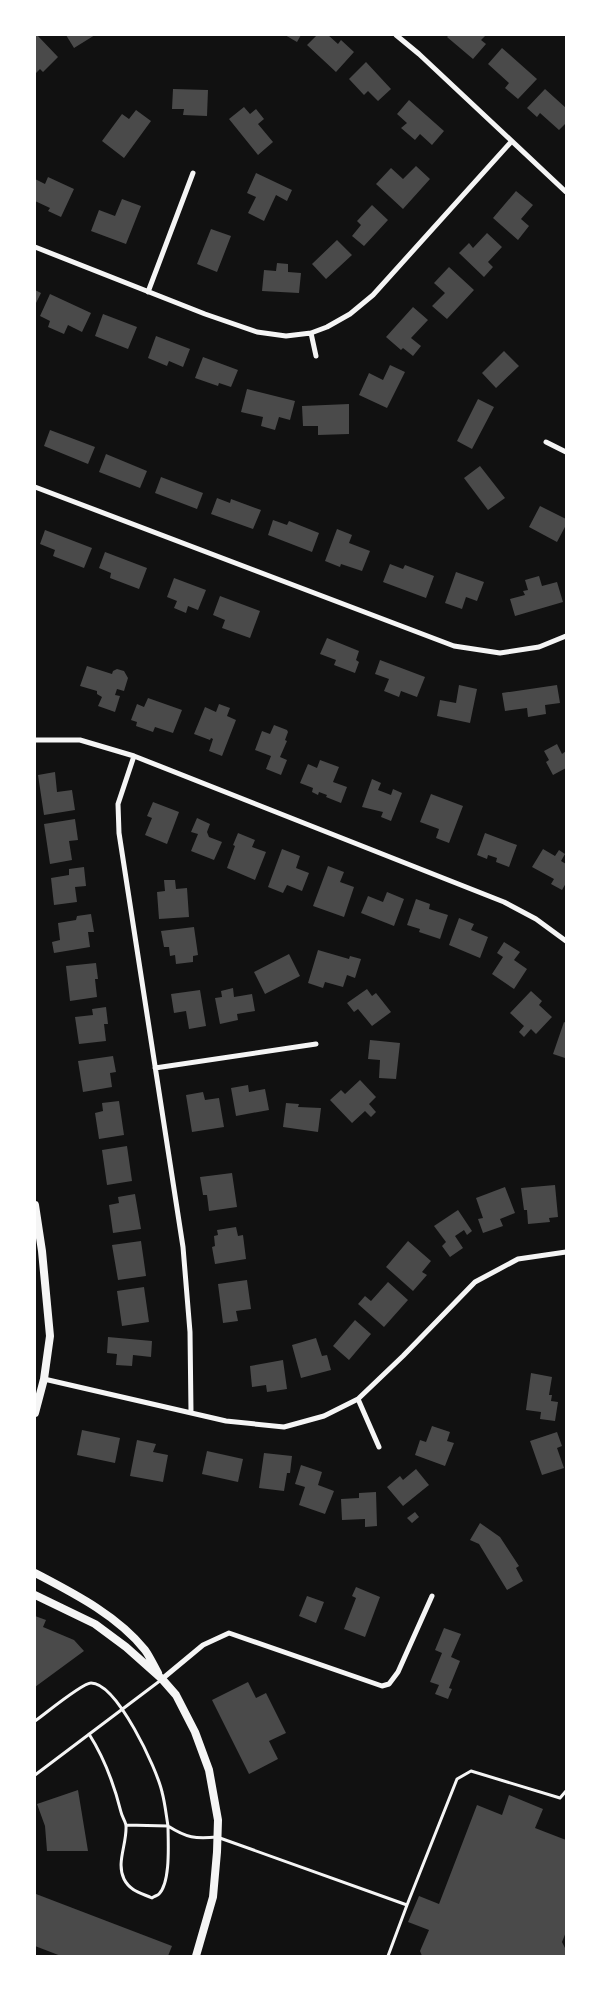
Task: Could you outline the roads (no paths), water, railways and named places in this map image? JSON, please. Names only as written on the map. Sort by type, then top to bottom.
[{"type":"street","points":[[396,35],[419,54],[566,192]]},
{"type":"street","points":[[35,247],[148,292],[258,332],[286,336],[311,333],[328,327],[350,314],[373,295],[511,142]]},
{"type":"street","points":[[148,292],[193,173]]},
{"type":"street","points":[[311,333],[316,356]]},
{"type":"street","points":[[546,442],[566,452]]},
{"type":"street","points":[[35,487],[454,646],[500,653],[539,647],[566,636]]},
{"type":"street","points":[[35,740],[80,740],[134,756],[504,902],[536,918],[566,941]]},
{"type":"street","points":[[134,756],[118,804],[119,833],[183,1247],[190,1332],[191,1412]]},
{"type":"street","points":[[155,1068],[316,1044]]},
{"type":"street","points":[[35,1205],[42,1251],[50,1336],[44,1379],[37,1395],[35,1414]]},
{"type":"street","points":[[44,1379],[226,1421],[284,1427],[324,1416],[358,1399],[475,1282],[518,1259],[566,1252]]},
{"type":"street","points":[[358,1399],[379,1447]]},
{"type":"street","points":[[35,1573],[79,1596],[120,1625],[146,1650],[162,1680]]},
{"type":"street","points":[[35,1594],[95,1624],[126,1647],[176,1695],[195,1732],[208,1770],[218,1820],[212,1897],[196,1956]]},
{"type":"street","points":[[162,1680],[203,1645],[229,1633],[382,1686],[389,1684],[398,1672],[432,1596]]},
{"type":"lane","points":[[35,1775],[162,1680]]},
{"type":"lane","points":[[35,1722],[80,1686],[91,1683],[102,1686],[114,1697],[122,1709],[150,1758],[162,1791],[168,1826],[168,1861],[164,1884],[160,1894],[152,1898],[129,1888],[123,1877],[122,1856],[126,1826],[121,1815],[113,1782],[90,1734]]},
{"type":"lane","points":[[388,1956],[457,1778],[471,1771],[560,1798],[566,1791]]},
{"type":"lane","points":[[126,1826],[168,1826],[196,1839],[217,1837],[407,1905]]}]
